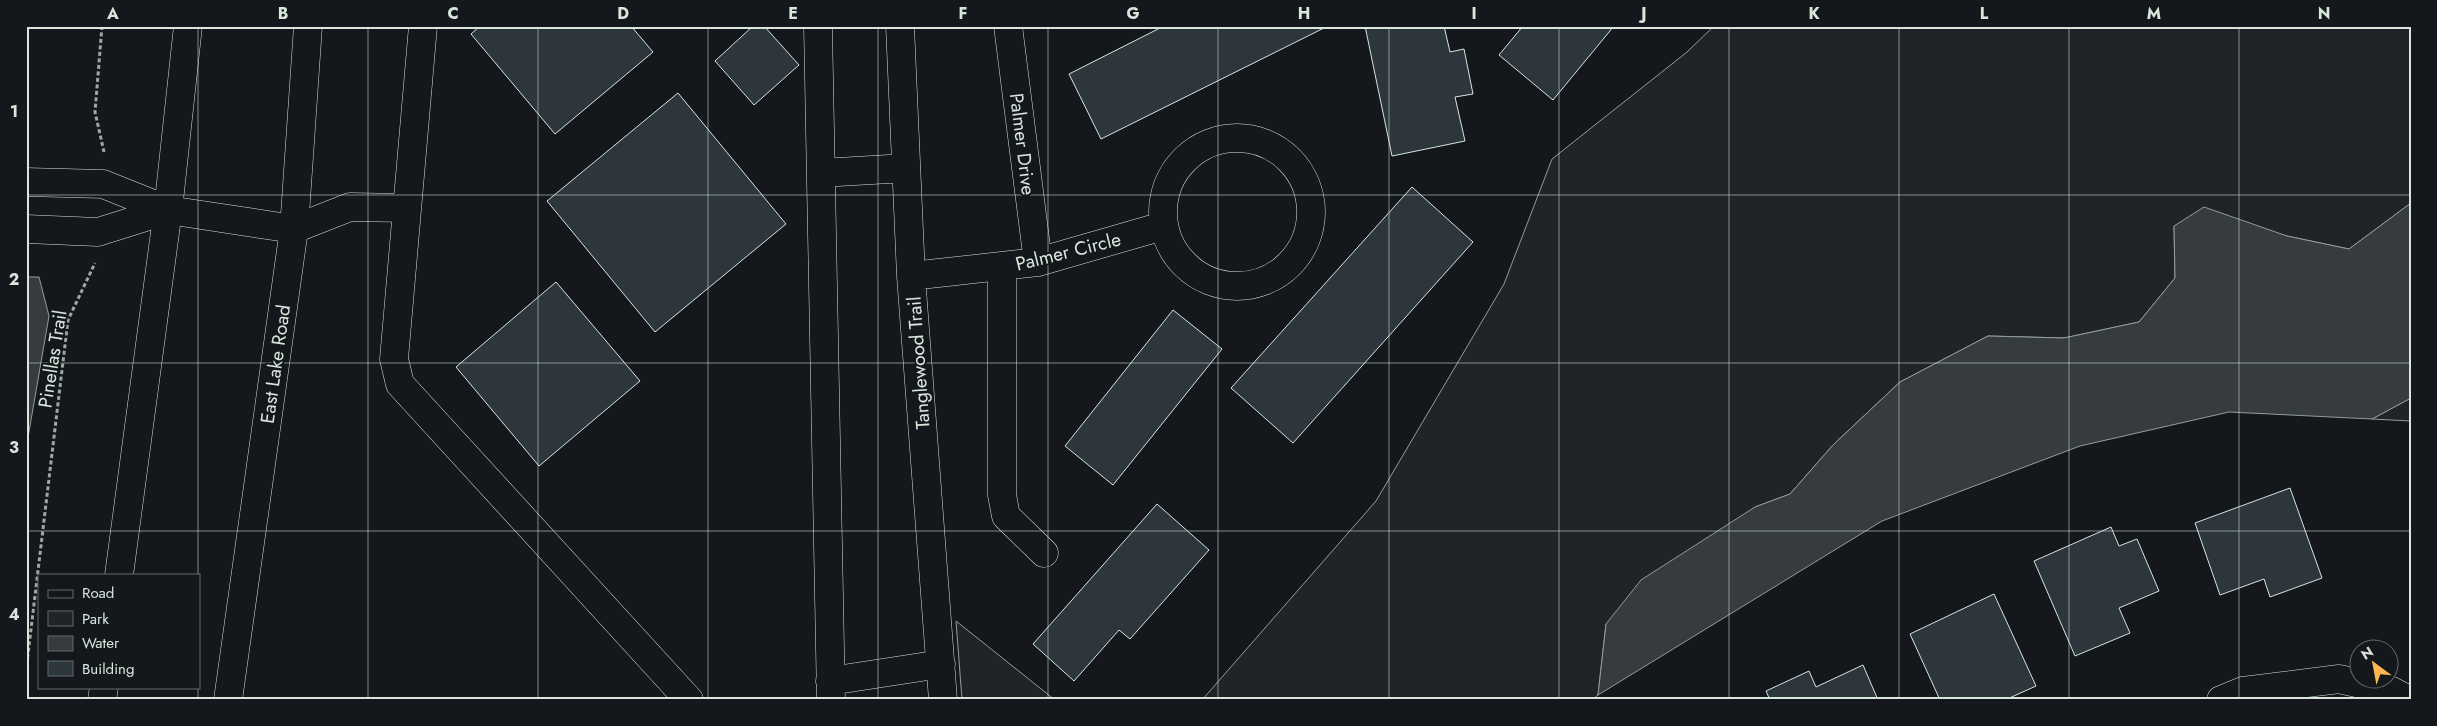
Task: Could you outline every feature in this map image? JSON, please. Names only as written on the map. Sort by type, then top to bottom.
[{"type":"street","points":[[119,574],[168,210],[188,26]]},
{"type":"street","name":"East Lake Road","points":[[228,700],[294,229],[308,26]]},
{"type":"street","points":[[423,26],[394,359],[400,384],[689,700]]},
{"type":"street","points":[[818,26],[830,691],[941,664]]},
{"type":"street","name":"Tanglewood Trail","points":[[900,26],[911,276],[943,700]]},
{"type":"street","name":"Palmer Drive","points":[[1008,26],[1038,262]]},
{"type":"street","points":[[1228,138],[1252,139],[1267,144],[1294,163],[1306,184],[1311,208],[1308,232],[1297,254],[1280,272],[1258,283],[1234,286],[1209,281],[1188,268],[1172,249],[1164,226],[1163,202],[1170,178],[1184,159],[1205,145],[1228,138]]},
{"type":"street","points":[[821,173],[906,168]]},
{"type":"street","points":[[26,182],[103,184],[168,210],[294,229],[350,207],[407,208]]},
{"type":"street","points":[[26,229],[98,232],[168,210]]},
{"type":"street","name":"Palmer Circle","points":[[911,276],[1038,262],[1164,226]]},
{"type":"street","points":[[1002,266],[1002,495],[1006,516],[1044,553]]},
{"type":"street","points":[[2220,700],[2243,691],[2339,679],[2392,691],[2408,700]]},
{"type":"path","points":[[102,26],[95,112],[104,155],[103,184]]},
{"type":"path","name":"Pinellas Trail","points":[[26,671],[68,320],[83,284],[95,264],[98,232]]},
{"type":"green space","points":[[1714,26],[2411,26],[2411,203],[2349,249],[2287,236],[2174,226],[2175,278],[2139,322],[2064,338],[1988,336],[1900,382],[1833,445],[1790,494],[1755,507],[1606,624],[1598,695],[1592,700],[1202,700],[1376,501],[1504,284],[1552,159],[1687,52]]},
{"type":"green space","points":[[2411,398],[2411,421],[2372,419]]},
{"type":"green space","points":[[956,621],[1055,700],[962,700]]},
{"type":"water","points":[[2411,203],[2411,398],[2372,419],[2229,412],[2080,446],[1882,521],[1598,695],[1606,624],[1641,580],[1755,507],[1790,494],[1833,445],[1900,382],[1988,336],[2064,338],[2139,322],[2175,278],[2174,226],[2204,207],[2287,236],[2349,249]]},
{"type":"water","points":[[26,277],[39,277],[49,316],[26,449]]},
{"type":"building","points":[[480,26],[631,26],[653,52],[555,134],[471,34]]},
{"type":"building","points":[[753,26],[764,26],[799,65],[754,105],[715,61]]},
{"type":"building","points":[[1164,26],[1328,26],[1101,139],[1069,74]]},
{"type":"building","points":[[1365,26],[1444,26],[1450,52],[1464,49],[1473,94],[1455,97],[1465,141],[1392,156]]},
{"type":"building","points":[[1523,26],[1614,26],[1553,100],[1499,55]]},
{"type":"building","points":[[678,93],[786,224],[655,332],[547,201]]},
{"type":"building","points":[[1412,187],[1473,242],[1293,443],[1231,388]]},
{"type":"building","points":[[556,282],[640,381],[539,466],[456,367]]},
{"type":"building","points":[[1173,310],[1222,349],[1113,485],[1065,446]]},
{"type":"building","points":[[2290,488],[2322,578],[2270,597],[2264,579],[2220,595],[2195,523]]},
{"type":"building","points":[[1157,504],[1209,550],[1130,639],[1119,630],[1074,681],[1033,644]]},
{"type":"building","points":[[2111,527],[2119,546],[2137,539],[2159,591],[2119,608],[2130,633],[2075,656],[2034,561]]},
{"type":"building","points":[[1994,594],[2036,686],[2005,700],[1940,700],[1910,634]]},
{"type":"building","points":[[1863,665],[1878,700],[1770,700],[1766,691],[1809,671],[1816,687]]}]
